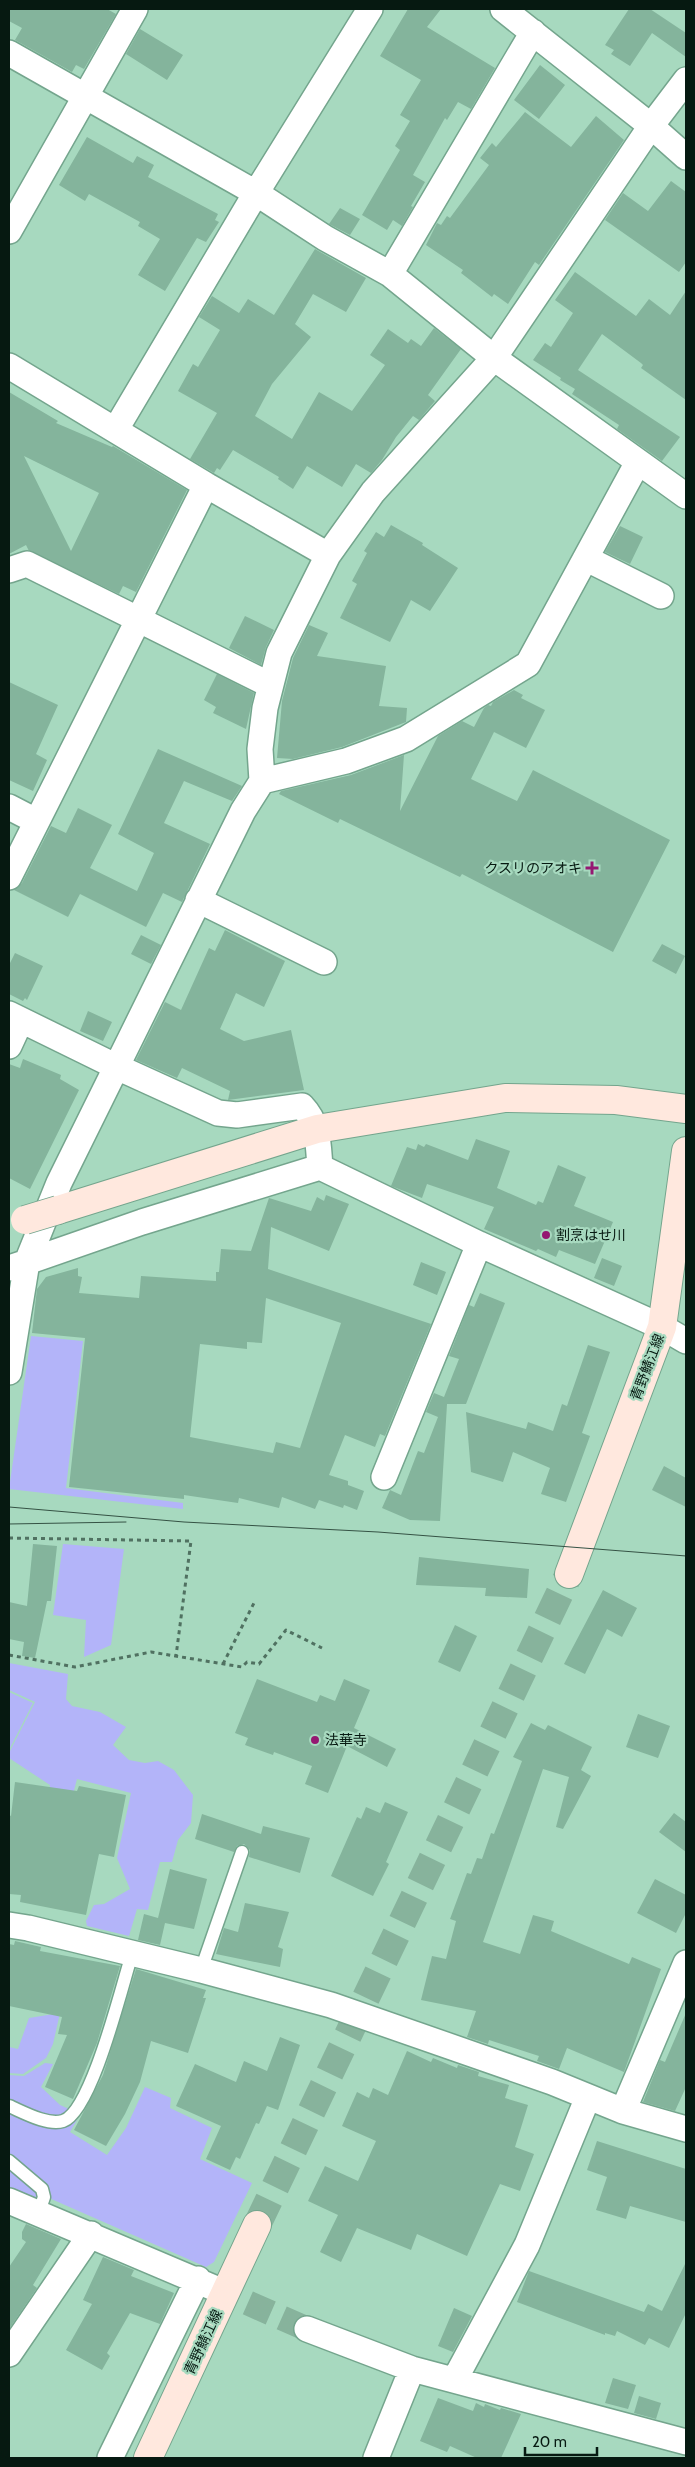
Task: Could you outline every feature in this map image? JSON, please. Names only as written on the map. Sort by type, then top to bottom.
[{"type":"main road","points":[[17,1222],[317,1129],[505,1098],[616,1100],[686,1109]]},
{"type":"main road","name":"青野鯖江線","points":[[569,1574],[662,1327],[686,1150]]},
{"type":"main road","name":"青野鯖江線","points":[[148,2458],[257,2225]]},
{"type":"street","points":[[9,231],[135,9]]},
{"type":"street","points":[[116,429],[256,193],[370,9]]},
{"type":"street","points":[[503,9],[651,126],[686,157]]},
{"type":"street","points":[[390,274],[533,32]]},
{"type":"street","points":[[9,53],[256,193],[325,238],[390,274],[494,358],[686,496]]},
{"type":"street","points":[[9,1372],[18,1265],[242,811],[262,782],[260,749],[270,685],[282,645],[328,555],[373,492],[494,358],[651,126],[686,80]]},
{"type":"street","points":[[9,366],[206,485],[328,555]]},
{"type":"street","points":[[262,782],[346,761],[406,739],[528,664],[587,559],[638,462]]},
{"type":"street","points":[[9,877],[206,485]]},
{"type":"street","points":[[587,559],[661,596]]},
{"type":"street","points":[[9,570],[27,564],[270,685]]},
{"type":"street","points":[[9,807],[36,821]]},
{"type":"street","points":[[198,900],[324,962]]},
{"type":"street","points":[[9,1046],[15,1017],[117,1067],[218,1113],[237,1115],[302,1106],[311,1116],[317,1129],[320,1167]]},
{"type":"street","points":[[18,1265],[142,1222],[320,1167],[478,1244],[662,1327],[686,1341]]},
{"type":"street","points":[[384,1477],[478,1244]]},
{"type":"street","points":[[9,1925],[201,1970],[331,2005],[623,2111],[686,2129]]},
{"type":"street","points":[[623,2111],[686,1963]]},
{"type":"street","points":[[455,2379],[527,2246],[588,2097]]},
{"type":"street","points":[[9,2200],[206,2283],[110,2458]]},
{"type":"street","points":[[9,2354],[91,2234]]},
{"type":"street","points":[[307,2329],[412,2369],[686,2442]]},
{"type":"street","points":[[376,2458],[412,2369]]},
{"type":"lane","points":[[201,1970],[242,1852]]},
{"type":"lane","points":[[9,2106],[53,2122],[64,2121],[76,2111],[99,2063],[132,1954]]},
{"type":"lane","points":[[9,2161],[42,2189],[44,2197],[39,2212]]},
{"type":"path","points":[[9,1538],[191,1541],[176,1656]]},
{"type":"path","points":[[223,1664],[254,1603]]},
{"type":"path","points":[[9,1655],[75,1667],[144,1652],[242,1667],[247,1662],[259,1664],[286,1630],[322,1648]]},
{"type":"shaded area","points":[[31,1336],[83,1341],[66,1488],[183,1503],[183,1509],[9,1489]]},
{"type":"shaded area","points":[[63,1544],[124,1549],[111,1645],[84,1657],[86,1620],[53,1615]]},
{"type":"shaded area","points":[[9,1663],[68,1674],[66,1699],[72,1706],[100,1712],[126,1727],[113,1745],[129,1760],[145,1763],[158,1761],[174,1770],[193,1795],[191,1823],[178,1840],[172,1862],[160,1862],[148,1910],[137,1909],[129,1936],[87,1926],[86,1921],[94,1905],[104,1904],[130,1889],[117,1858],[131,1793],[77,1779],[63,1832],[44,1844],[50,1785],[9,1758],[9,1753],[35,1702],[9,1690]]},
{"type":"shaded area","points":[[9,1692],[33,1703],[9,1750]]},
{"type":"shaded area","points":[[60,2013],[53,2044],[46,2058],[23,2074],[9,2073],[9,2047],[18,2049],[29,2018]]},
{"type":"shaded area","points":[[45,2063],[53,2064],[41,2087],[60,2105],[71,2110],[54,2120],[9,2103],[9,2075],[24,2076]]},
{"type":"shaded area","points":[[145,2087],[171,2098],[170,2108],[212,2128],[200,2159],[252,2183],[214,2262],[206,2267],[49,2198],[9,2156],[9,2110],[71,2121],[77,2120],[70,2132],[107,2155],[126,2128]]},
{"type":"shaded area","points":[[9,2166],[39,2191],[36,2198],[9,2187]]},
{"type":"building","points":[[9,9],[107,9],[116,14],[84,69],[76,65],[72,72],[15,40],[22,28],[9,21]]},
{"type":"building","points":[[408,9],[441,9],[427,27],[495,68],[471,109],[458,102],[447,120],[445,118],[413,175],[425,182],[411,206],[413,207],[402,226],[393,220],[387,230],[362,215],[400,150],[395,146],[410,121],[400,115],[421,80],[380,56]]},
{"type":"building","points":[[629,9],[650,9],[686,33],[686,57],[652,33],[630,66],[611,54],[614,50],[605,45]]},
{"type":"building","points":[[140,29],[183,55],[167,80],[126,54]]},
{"type":"building","points":[[540,65],[565,85],[539,119],[514,100]]},
{"type":"building","points":[[525,112],[571,147],[596,116],[624,140],[539,265],[535,262],[508,304],[494,294],[492,297],[461,273],[463,270],[426,245],[437,223],[441,225],[447,216],[450,218],[489,165],[480,158],[492,143],[496,147]]},
{"type":"building","points":[[87,137],[133,163],[137,156],[154,165],[148,177],[218,214],[215,220],[219,222],[206,242],[197,238],[165,291],[138,275],[160,239],[138,226],[140,222],[89,194],[85,201],[59,185]]},
{"type":"building","points":[[671,181],[686,192],[686,262],[679,272],[605,220],[623,193],[648,211]]},
{"type":"building","points":[[340,208],[360,219],[350,235],[329,224]]},
{"type":"building","points":[[315,249],[366,278],[346,312],[313,294],[295,324],[311,337],[272,384],[255,416],[292,439],[319,392],[352,411],[385,365],[370,355],[388,329],[408,343],[411,339],[421,346],[434,328],[461,349],[428,395],[435,401],[419,420],[413,416],[371,473],[356,464],[342,487],[307,466],[293,489],[278,479],[279,477],[233,450],[220,470],[217,468],[214,473],[190,459],[217,413],[178,391],[193,364],[198,367],[220,330],[199,317],[212,296],[239,313],[248,299],[274,315]]},
{"type":"building","points":[[575,272],[636,316],[649,299],[670,315],[686,291],[686,400],[641,368],[643,365],[641,363],[602,334],[578,370],[680,437],[662,461],[617,429],[619,425],[572,394],[575,389],[560,380],[561,378],[533,360],[545,343],[551,347],[573,313],[555,300]]},
{"type":"building","points":[[9,392],[58,421],[56,423],[113,446],[187,490],[136,592],[123,586],[119,594],[29,551],[26,545],[9,554]],"holes":[[[24,456],[99,493],[71,551]]]},
{"type":"building","points":[[391,525],[423,543],[422,545],[458,568],[430,611],[411,600],[390,642],[340,618],[357,584],[352,581],[367,553],[364,551],[376,532],[384,537]]},
{"type":"building","points":[[620,526],[643,537],[630,564],[605,552]]},
{"type":"building","points":[[245,616],[274,630],[266,647],[261,665],[229,648]]},
{"type":"building","points":[[309,625],[328,633],[317,656],[386,666],[379,706],[407,708],[406,722],[342,747],[293,759],[277,758],[282,701],[293,658]]},
{"type":"building","points":[[217,674],[254,693],[246,729],[213,713],[216,707],[204,700]]},
{"type":"building","points":[[9,682],[58,705],[36,754],[47,760],[33,791],[9,780]]},
{"type":"building","points":[[514,690],[523,695],[521,698],[545,710],[526,748],[494,732],[471,779],[517,801],[533,770],[670,840],[613,952],[462,874],[460,877],[340,819],[338,823],[279,794],[281,791],[351,775],[404,755],[400,811],[438,736],[462,721],[474,727],[484,708],[488,705],[491,706],[493,702]]},
{"type":"building","points":[[158,749],[242,786],[232,801],[184,781],[164,823],[210,844],[182,902],[163,893],[146,927],[80,894],[68,917],[14,890],[22,883],[51,826],[66,833],[78,808],[112,825],[90,868],[137,891],[154,853],[118,834]]},
{"type":"building","points":[[225,930],[285,961],[264,1007],[236,993],[220,1029],[244,1041],[291,1030],[304,1090],[228,1100],[230,1091],[182,1068],[177,1078],[136,1060],[165,1002],[181,1010],[209,948],[215,951]]},
{"type":"building","points":[[141,935],[161,945],[151,964],[131,954]]},
{"type":"building","points":[[662,944],[685,956],[676,974],[652,961]]},
{"type":"building","points":[[15,953],[43,966],[27,1000],[25,998],[23,1001],[9,994],[9,965]]},
{"type":"building","points":[[88,1011],[112,1022],[103,1041],[80,1031]]},
{"type":"building","points":[[23,1059],[61,1075],[60,1079],[79,1090],[30,1189],[9,1178],[9,1064],[20,1068]]},
{"type":"building","points":[[476,1139],[510,1151],[497,1188],[536,1205],[538,1201],[543,1203],[558,1165],[586,1177],[574,1206],[613,1222],[595,1264],[559,1250],[556,1257],[538,1249],[536,1251],[484,1229],[494,1207],[427,1184],[422,1198],[391,1186],[407,1147],[416,1150],[418,1144],[424,1147],[426,1144],[468,1160]]},
{"type":"building","points":[[326,1195],[349,1204],[329,1251],[271,1227],[268,1269],[431,1324],[385,1436],[380,1434],[375,1447],[345,1435],[329,1475],[348,1481],[348,1485],[364,1491],[357,1510],[344,1505],[343,1508],[319,1500],[315,1509],[282,1497],[279,1508],[239,1498],[238,1503],[184,1495],[184,1499],[69,1487],[85,1338],[32,1333],[37,1289],[46,1277],[78,1268],[78,1276],[82,1277],[79,1293],[139,1298],[141,1276],[216,1281],[216,1272],[219,1272],[221,1249],[251,1251],[269,1198],[311,1211],[317,1197],[324,1201]],"holes":[[[266,1298],[341,1323],[300,1448],[276,1442],[273,1453],[190,1437],[200,1344],[247,1349],[247,1342],[262,1343]]]},
{"type":"building","points":[[602,1258],[622,1266],[614,1286],[594,1278]]},
{"type":"building","points":[[421,1262],[446,1272],[437,1295],[413,1285]]},
{"type":"building","points":[[480,1293],[505,1303],[466,1404],[447,1404],[440,1521],[410,1520],[382,1508],[390,1490],[401,1495],[418,1451],[424,1453],[438,1417],[426,1412],[434,1393],[444,1397],[459,1359],[449,1356],[469,1305],[474,1307]]},
{"type":"building","points":[[588,1345],[610,1352],[582,1433],[590,1436],[566,1502],[541,1494],[550,1468],[513,1452],[503,1482],[471,1472],[466,1412],[526,1429],[528,1422],[553,1431],[562,1404],[567,1406]]},
{"type":"building","points":[[664,1466],[686,1478],[686,1507],[652,1490]]},
{"type":"building","points":[[33,1544],[57,1546],[51,1601],[47,1601],[35,1658],[22,1656],[24,1642],[9,1639],[9,1602],[27,1606]]},
{"type":"building","points":[[419,1557],[529,1569],[527,1598],[485,1596],[486,1588],[416,1585]]},
{"type":"building","points":[[603,1590],[637,1608],[622,1637],[607,1629],[585,1674],[564,1664]]},
{"type":"building","points":[[455,1625],[477,1636],[460,1672],[438,1662]]},
{"type":"building","points":[[257,1679],[317,1702],[320,1695],[335,1701],[344,1679],[370,1690],[354,1728],[396,1749],[387,1767],[347,1746],[328,1793],[305,1784],[312,1766],[274,1752],[273,1755],[245,1745],[248,1738],[235,1733]]},
{"type":"building","points":[[638,1714],[670,1726],[658,1758],[626,1747]]},
{"type":"building","points":[[531,1723],[545,1730],[548,1725],[592,1747],[581,1770],[591,1776],[563,1829],[556,1827],[569,1777],[543,1769],[483,1942],[520,1954],[533,1915],[554,1921],[551,1931],[629,1964],[632,1957],[661,1969],[624,2072],[567,2048],[559,2069],[537,2061],[539,2056],[489,2040],[488,2044],[467,2037],[476,2011],[421,2000],[432,1956],[446,1959],[456,1921],[450,1919],[467,1873],[471,1874],[477,1858],[482,1859],[491,1833],[494,1834],[522,1761],[513,1757]]},
{"type":"building","points":[[15,1782],[77,1791],[79,1786],[126,1795],[114,1857],[99,1854],[86,1915],[20,1902],[21,1895],[9,1894],[9,1815],[11,1816]]},
{"type":"building","points":[[385,1802],[408,1812],[386,1862],[389,1864],[373,1896],[331,1876],[357,1817],[361,1819],[366,1807],[380,1813]]},
{"type":"building","points":[[674,1813],[686,1822],[686,1852],[659,1832]]},
{"type":"building","points":[[202,1814],[261,1834],[263,1826],[310,1838],[300,1873],[249,1857],[250,1850],[244,1844],[237,1846],[234,1852],[195,1839]]},
{"type":"building","points":[[170,1869],[207,1879],[194,1929],[165,1923],[160,1945],[138,1940],[144,1914],[158,1918]]},
{"type":"building","points":[[655,1879],[686,1895],[686,1913],[676,1933],[637,1913]]},
{"type":"building","points":[[245,1903],[289,1912],[278,1947],[283,1949],[280,1967],[216,1954],[224,1928],[238,1932]]},
{"type":"building","points":[[15,1941],[41,1947],[40,1951],[120,1966],[97,2043],[73,2099],[45,2087],[67,2035],[58,2034],[62,2017],[9,2006],[9,1944],[14,1945]]},
{"type":"building","points":[[136,1969],[206,1990],[203,1998],[206,1998],[188,2053],[151,2041],[140,2082],[125,2114],[106,2146],[74,2130],[103,2075]]},
{"type":"building","points":[[686,2013],[686,2087],[675,2111],[643,2102],[660,2060],[665,2062]]},
{"type":"building","points":[[280,2037],[300,2045],[278,2110],[267,2106],[259,2124],[256,2123],[240,2159],[236,2157],[230,2170],[206,2159],[221,2126],[176,2106],[195,2064],[236,2082],[244,2061],[267,2071]]},
{"type":"building","points":[[407,2051],[431,2062],[433,2058],[457,2068],[458,2065],[479,2072],[478,2076],[509,2085],[505,2098],[528,2105],[515,2147],[534,2154],[520,2191],[500,2184],[467,2256],[417,2234],[411,2250],[357,2228],[341,2262],[320,2252],[338,2215],[308,2201],[325,2166],[358,2181],[376,2141],[342,2126],[357,2092],[369,2098],[373,2088],[388,2095]]},
{"type":"building","points":[[597,2141],[686,2169],[686,2222],[630,2206],[626,2219],[596,2210],[607,2177],[587,2170]]},
{"type":"building","points":[[26,2224],[61,2239],[33,2285],[37,2288],[9,2329],[9,2267],[26,2242],[22,2239],[22,2232]]},
{"type":"building","points":[[103,2257],[134,2270],[131,2276],[174,2293],[160,2324],[130,2313],[107,2353],[110,2356],[102,2370],[66,2350],[92,2304],[83,2300]]},
{"type":"building","points":[[686,2262],[686,2313],[669,2348],[649,2338],[645,2345],[617,2331],[615,2336],[605,2333],[605,2335],[517,2302],[529,2271],[644,2312],[648,2304],[662,2311]]},
{"type":"building","points":[[454,2308],[472,2316],[453,2352],[438,2346]]},
{"type":"building","points":[[613,2378],[636,2385],[628,2409],[605,2403]]},
{"type":"building","points":[[639,2396],[661,2403],[656,2419],[634,2413]]},
{"type":"building","points":[[438,2398],[473,2411],[476,2403],[484,2407],[485,2404],[500,2410],[501,2408],[521,2414],[501,2458],[477,2458],[450,2446],[447,2452],[420,2441]]},
{"type":"tunnel","points":[[257,2225],[569,1574]]},
{"type":"tunnel","points":[[214,2288],[307,2329]]},
{"type":"tram line","points":[[9,1507],[184,1522],[378,1532],[686,1556]]},
{"type":"tram line","points":[[9,1524],[126,1522]]},
{"type":"place","name":"クスリのアオキ","points":[[592,868]]},
{"type":"place","name":"割烹はせ川","points":[[546,1235]]},
{"type":"place","name":"法華寺","points":[[315,1740]]}]
